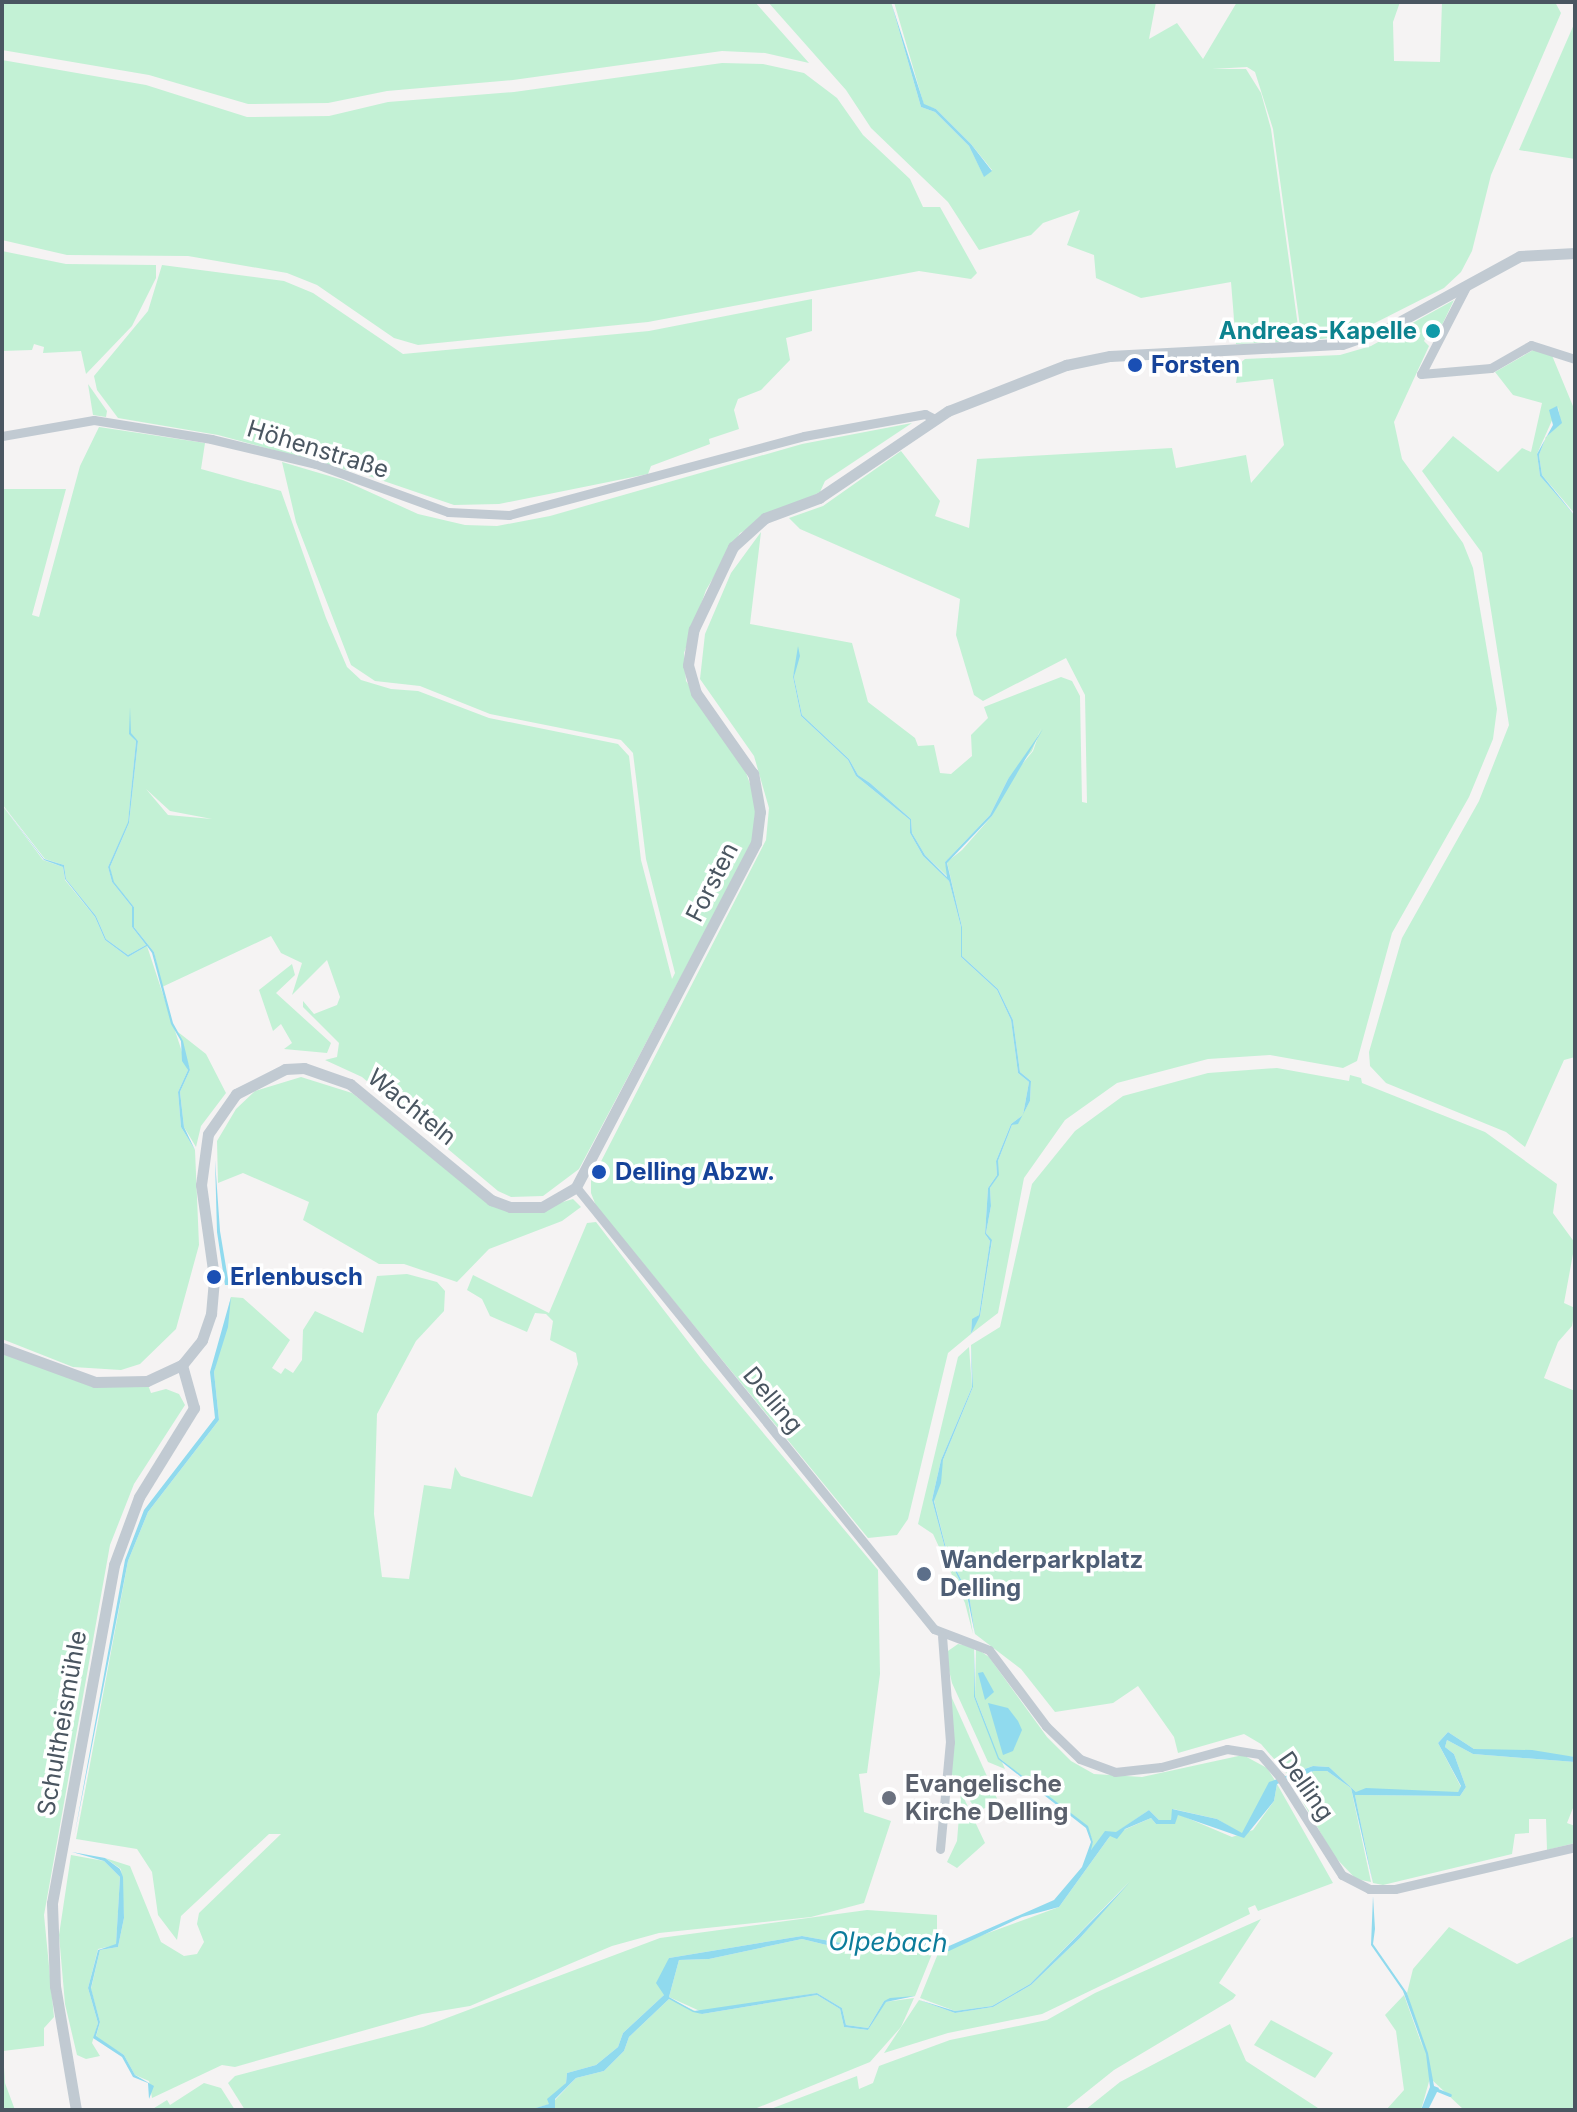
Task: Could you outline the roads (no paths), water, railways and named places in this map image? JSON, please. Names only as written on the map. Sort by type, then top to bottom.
[{"type":"street","name":"Forsten","points":[[576,1187],[756,843],[760,812],[753,774],[690,679],[688,652],[711,590],[733,547],[765,518],[819,498],[935,419],[970,400],[1094,359],[1342,344],[1388,328],[1531,252],[1575,253]]},
{"type":"street","points":[[1467,285],[1421,374],[1491,368],[1531,345],[1575,359]]},
{"type":"street","name":"Forsten","points":[[620,487],[804,436],[925,414],[935,419]]},
{"type":"street","name":"Höhenstraße","points":[[2,436],[94,420],[211,439],[316,464],[448,512],[509,515],[620,487]]},
{"type":"street","name":"Wachteln","points":[[182,1365],[202,1340],[213,1291],[203,1158],[220,1110],[236,1094],[267,1075],[304,1068],[350,1084],[491,1200],[510,1207],[542,1207],[576,1187]]},
{"type":"street","name":"Delling","points":[[576,1187],[942,1636],[983,1645],[1064,1746],[1101,1769],[1141,1770],[1245,1748],[1260,1754],[1282,1780],[1342,1875],[1369,1889],[1395,1889],[1575,1847]]},
{"type":"street","points":[[2,1348],[95,1382],[147,1381],[182,1365]]},
{"type":"street","name":"Schultheismühle","points":[[76,2110],[55,1986],[52,1903],[114,1565],[139,1497],[194,1408],[182,1365]]},
{"type":"street","points":[[940,1849],[950,1742],[942,1636]]},
{"type":"water","points":[[891,2],[924,104],[936,109],[971,144],[992,171],[984,177],[969,146],[935,112],[921,107]]},
{"type":"water","points":[[1557,406],[1562,423],[1547,436],[1553,425],[1549,410]]},
{"type":"water","points":[[1545,439],[1539,455],[1542,475],[1575,516],[1540,476],[1537,454]]},
{"type":"water","points":[[798,646],[800,656],[794,677],[802,715],[849,759],[858,775],[911,819],[912,833],[925,855],[947,877],[945,862],[990,815],[1008,779],[1043,729],[992,816],[947,863],[962,927],[962,956],[998,989],[1013,1020],[1020,1072],[1031,1081],[1030,1101],[1023,1114],[1029,1082],[1018,1073],[1011,1020],[997,990],[961,957],[961,927],[949,881],[923,856],[910,833],[910,820],[856,776],[848,760],[801,716],[793,677]]},
{"type":"water","points":[[130,707],[131,733],[138,741],[129,823],[110,867],[114,882],[134,907],[134,927],[154,952],[173,1023],[183,1041],[190,1070],[180,1092],[184,1127],[195,1150],[181,1127],[178,1092],[188,1070],[182,1061],[181,1041],[171,1024],[152,953],[147,946],[128,957],[105,940],[95,917],[65,879],[63,867],[44,860],[2,805],[44,859],[64,865],[66,879],[96,916],[106,939],[128,955],[146,945],[132,927],[132,907],[112,882],[108,867],[128,822],[136,741],[129,734]]},
{"type":"water","points":[[1022,1115],[1018,1124],[1012,1125],[998,1161],[999,1175],[990,1188],[991,1206],[986,1233],[992,1240],[980,1316],[971,1334],[972,1319],[979,1315],[990,1241],[985,1234],[988,1188],[997,1175],[996,1161],[1011,1124]]},
{"type":"water","points":[[215,1160],[220,1231],[229,1285],[225,1285],[217,1232]]},
{"type":"water","points":[[231,1297],[228,1327],[214,1372],[219,1420],[148,1512],[128,1561],[74,1838],[125,1560],[144,1510],[215,1418],[210,1372]]},
{"type":"water","points":[[971,1345],[973,1387],[943,1460],[941,1483],[934,1501],[947,1552],[969,1595],[975,1634],[967,1596],[946,1552],[932,1500],[941,1460],[972,1387]]},
{"type":"water","name":"Olpebach","points":[[974,1647],[975,1696],[999,1758],[1088,1826],[1093,1842],[1091,1850],[1105,1831],[1116,1832],[1149,1810],[1159,1820],[1171,1820],[1172,1809],[1217,1819],[1242,1833],[1269,1782],[1313,1766],[1329,1767],[1356,1792],[1366,1788],[1458,1792],[1461,1786],[1438,1743],[1448,1732],[1474,1749],[1532,1750],[1575,1757],[1575,1762],[1473,1754],[1447,1740],[1445,1747],[1454,1754],[1466,1787],[1460,1796],[1355,1795],[1373,1883],[1351,1788],[1327,1771],[1314,1771],[1277,1784],[1274,1801],[1244,1838],[1178,1815],[1175,1824],[1156,1824],[1151,1818],[1125,1829],[1117,1839],[1110,1836],[1059,1907],[1022,1917],[949,1951],[916,1944],[839,1948],[802,1939],[709,1959],[679,1960],[669,1997],[694,2011],[817,1993],[842,2008],[846,2025],[868,2028],[884,2001],[915,1996],[886,2002],[868,2030],[844,2027],[840,2009],[817,1995],[702,2014],[693,2012],[669,1999],[629,2037],[624,2051],[604,2071],[576,2078],[555,2099],[555,2110],[529,2110],[549,2104],[547,2099],[566,2083],[567,2073],[596,2065],[618,2047],[623,2033],[664,1995],[656,1983],[669,1958],[802,1936],[841,1943],[918,1939],[949,1946],[1054,1900],[1082,1867],[1091,1842],[1086,1828],[998,1759],[974,1697]]},
{"type":"water","points":[[983,1672],[994,1692],[985,1700],[978,1673]]},
{"type":"water","points":[[988,1703],[1008,1708],[1022,1730],[1013,1751],[1003,1755]]},
{"type":"water","points":[[72,1852],[105,1858],[120,1869],[123,1877],[124,1918],[118,1947],[100,1950],[91,1988],[100,2022],[96,2036],[124,2055],[135,2075],[154,2086],[149,2099],[148,2083],[133,2077],[122,2057],[93,2038],[98,2023],[88,1988],[98,1950],[116,1944],[120,1877],[104,1861]]},
{"type":"water","points":[[1130,1882],[1080,1938],[1031,1985],[993,2007],[955,2013],[919,2000],[955,2011],[992,2006],[1030,1984]]},
{"type":"water","points":[[1373,1896],[1373,1944],[1407,1993],[1428,2053],[1434,2086],[1439,2088],[1428,2110],[1421,2110],[1430,2087],[1426,2054],[1403,1991],[1371,1945]]},
{"type":"waterway","points":[[1435,2089],[1450,2095]]},
{"type":"place","name":"Andreas-Kapelle","points":[[1433,331]]},
{"type":"place","name":"Forsten","points":[[1135,365]]},
{"type":"place","name":"Delling Abzw.","points":[[599,1172]]},
{"type":"place","name":"Erlenbusch","points":[[214,1277]]},
{"type":"place","name":"Wanderparkplatz Delling","points":[[924,1574]]},
{"type":"place","name":"Evangelische Kirche Delling","points":[[889,1798]]}]
